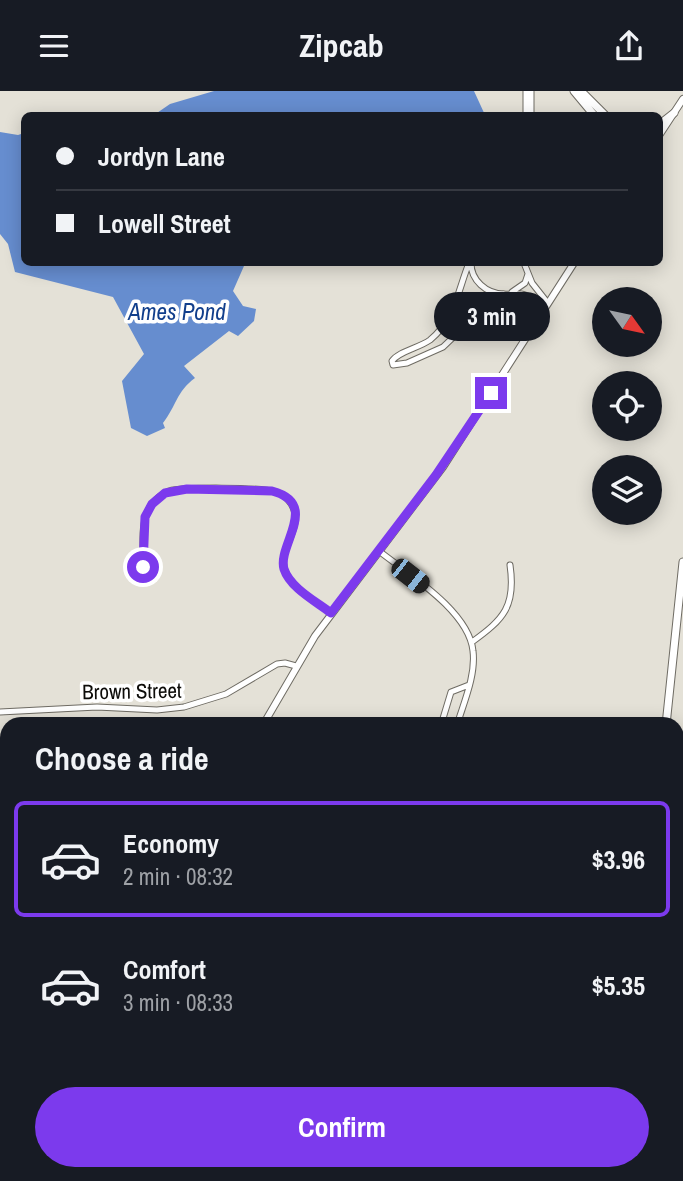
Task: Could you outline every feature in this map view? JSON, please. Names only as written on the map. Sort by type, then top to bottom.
[{"type":"highway","points":[[574,91],[592,112]]},
{"type":"highway","points":[[582,91],[602,112]]},
{"type":"highway","points":[[663,122],[674,113]]},
{"type":"highway","points":[[667,717],[683,562]]},
{"type":"main road","points":[[663,130],[683,99]]},
{"type":"main road","points":[[267,717],[296,666],[331,613],[447,461],[572,266]]},
{"type":"street","points":[[528,91],[529,112]]},
{"type":"street","points":[[469,266],[454,308],[444,325],[422,344],[395,357],[393,365],[403,365],[443,347],[488,304],[523,285],[528,274]]},
{"type":"street","points":[[470,266],[478,283],[488,290],[521,294],[539,302],[547,302]]},
{"type":"street","points":[[525,266],[536,289],[547,302]]},
{"type":"street","points":[[143,567],[145,517],[152,504],[165,493],[187,489],[272,491],[290,502],[296,516],[295,527],[283,558],[285,573],[293,583],[331,613]]},
{"type":"street","points":[[379,551],[454,613],[472,642],[474,658],[459,717]]},
{"type":"street","points":[[472,642],[498,621],[506,610],[511,588],[510,565]]},
{"type":"street","name":"Brown Street","points":[[0,712],[97,706],[157,710],[184,707],[226,694],[277,664],[296,666]]},
{"type":"street","points":[[443,717],[451,692],[469,685]]},
{"type":"water","points":[[214,91],[474,91],[484,112],[158,112],[170,104]]},
{"type":"water","name":"Ames Pond","points":[[0,132],[21,134],[21,266],[244,266],[233,291],[243,306],[256,309],[254,321],[238,336],[229,331],[184,366],[195,378],[180,394],[163,423],[165,428],[147,436],[131,428],[122,381],[144,354],[113,297],[15,272],[8,244],[0,234]]},
{"type":"route","points":[[143,567],[145,517],[152,504],[165,493],[187,489],[272,491],[290,502],[296,516],[295,527],[283,558],[285,573],[293,583],[331,613],[436,475],[491,393]]}]
